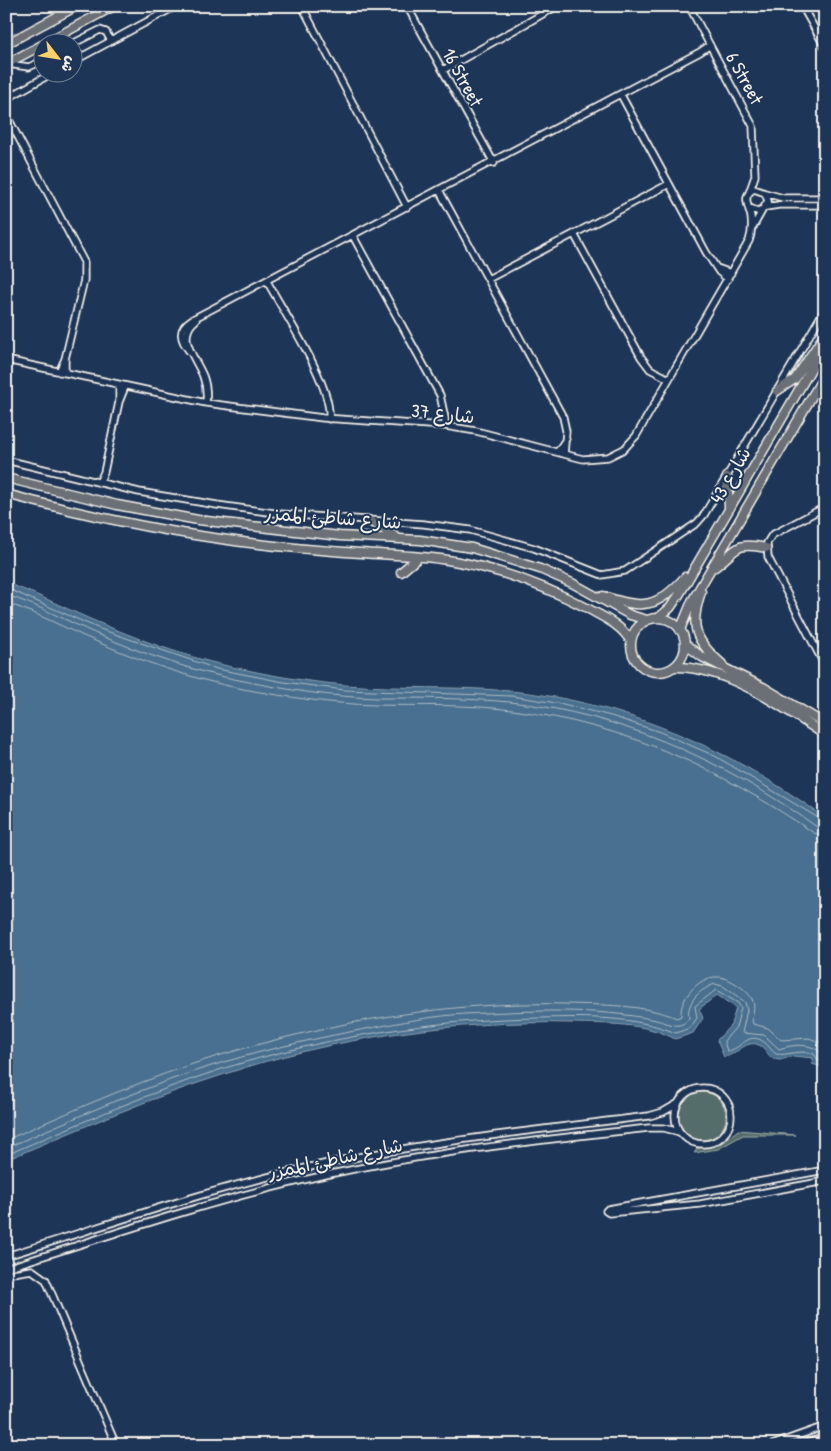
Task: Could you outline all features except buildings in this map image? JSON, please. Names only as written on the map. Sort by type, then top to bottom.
[{"type":"main road","points":[[6,44],[77,6]]},
{"type":"main road","points":[[63,32],[73,23],[103,6]]},
{"type":"main road","points":[[66,32],[114,6]]},
{"type":"main road","points":[[821,6],[825,12]]},
{"type":"main road","points":[[6,64],[32,50]]},
{"type":"main road","points":[[777,392],[795,379],[825,334]]},
{"type":"main road","name":"شارع 43","points":[[658,618],[670,608],[825,345]]},
{"type":"main road","name":"شارع 43","points":[[680,630],[689,608],[709,572],[825,374]]},
{"type":"main road","points":[[727,477],[729,508]]},
{"type":"main road","name":"شارع شاطئ الممزر","points":[[6,478],[98,501],[198,520],[311,534],[438,542],[489,552],[540,569],[587,591],[630,615],[647,620]]},
{"type":"main road","name":"شارع شاطئ الممزر","points":[[6,494],[100,517],[195,536],[303,549],[419,557],[477,566],[534,584],[603,617],[621,629],[631,642]]},
{"type":"main road","points":[[368,520],[398,538]]},
{"type":"main road","points":[[728,669],[704,648],[696,630],[695,612],[709,572],[737,546],[749,545],[766,548]]},
{"type":"main road","points":[[401,572],[419,557]]},
{"type":"main road","points":[[587,591],[629,605],[648,604],[667,596],[696,565]]},
{"type":"main road","points":[[825,724],[764,687],[702,657],[685,644],[680,630],[671,622],[658,618],[647,620],[637,627],[631,642],[635,660],[644,669],[662,672],[674,667],[698,668],[717,674],[784,708],[825,735]]},
{"type":"main road","points":[[674,667],[682,656],[685,644]]},
{"type":"street","points":[[82,57],[176,6]]},
{"type":"street","points":[[302,6],[407,207]]},
{"type":"street","name":"16 Street","points":[[407,6],[494,163]]},
{"type":"street","points":[[443,70],[557,6]]},
{"type":"street","name":"6 Street","points":[[689,6],[750,118],[754,134],[755,171]]},
{"type":"street","points":[[802,6],[825,47]]},
{"type":"street","points":[[82,39],[100,30],[106,32],[111,41]]},
{"type":"street","points":[[203,402],[205,391],[203,375],[182,341],[182,328],[186,323],[494,163],[700,52],[711,48]]},
{"type":"street","points":[[6,64],[29,67],[32,66]]},
{"type":"street","points":[[6,99],[36,82]]},
{"type":"street","points":[[620,94],[706,252],[717,268],[729,276]]},
{"type":"street","points":[[6,114],[84,262],[84,280],[62,373]]},
{"type":"street","points":[[755,171],[768,201],[765,208]]},
{"type":"street","points":[[755,171],[746,198],[748,207],[757,211],[779,205],[825,205]]},
{"type":"street","points":[[488,280],[669,184]]},
{"type":"street","points":[[749,192],[754,189],[783,198],[825,198]]},
{"type":"street","points":[[439,190],[563,417],[566,427],[566,439],[561,452]]},
{"type":"street","name":"شارع 37","points":[[748,207],[751,231]]},
{"type":"street","name":"شارع 37","points":[[6,360],[203,402],[326,418],[442,426],[493,434],[583,459],[600,459],[624,449],[636,436],[747,246],[751,231],[765,208]]},
{"type":"street","points":[[574,234],[641,357],[650,368],[669,379]]},
{"type":"street","points":[[353,236],[440,395],[444,414],[442,426]]},
{"type":"street","points":[[267,281],[324,385],[328,406],[326,418]]},
{"type":"street","points":[[6,460],[102,484],[250,510],[424,524],[484,534],[534,548],[597,574],[612,575],[629,569],[697,523],[704,515],[825,309]]},
{"type":"street","points":[[102,484],[122,386]]},
{"type":"street","points":[[825,507],[772,535],[766,548],[768,557],[823,658],[825,666]]},
{"type":"street","points":[[704,1087],[720,1092],[726,1098],[731,1112],[728,1130],[718,1140],[710,1144],[693,1143],[680,1132],[674,1118],[677,1104],[688,1092],[704,1087]]},
{"type":"street","name":"شارع شاطئ الممزر","points":[[6,1256],[153,1209],[302,1169],[472,1137],[648,1116],[663,1112],[677,1104]]},
{"type":"street","name":"شارع شاطئ الممزر","points":[[6,1268],[146,1222],[227,1199],[366,1166],[474,1148],[650,1128],[664,1128],[680,1132]]},
{"type":"street","points":[[825,1170],[608,1209],[606,1212],[700,1204],[825,1181]]},
{"type":"street","points":[[698,1192],[695,1198],[700,1204]]},
{"type":"street","points":[[6,1274],[32,1270],[46,1280],[116,1445]]},
{"type":"street","points":[[772,1445],[825,1426]]},
{"type":"street","points":[[800,1445],[825,1437]]},
{"type":"green space","points":[[702,1092],[711,1094],[719,1099],[724,1107],[726,1116],[724,1125],[719,1133],[711,1138],[702,1140],[693,1138],[685,1133],[680,1125],[678,1116],[680,1107],[685,1099],[693,1094]]},
{"type":"green space","points":[[738,1130],[796,1135],[743,1135],[718,1149],[694,1153],[698,1148],[719,1145]]},
{"type":"water","points":[[6,583],[137,638],[210,662],[271,675],[333,684],[489,689],[552,697],[636,718],[676,733],[754,771],[825,818],[825,1068],[812,1064],[813,1058],[794,1056],[780,1060],[773,1059],[761,1046],[754,1044],[750,1044],[724,1057],[717,1040],[731,1025],[736,1008],[717,995],[699,1009],[703,1018],[693,1033],[675,1039],[651,1029],[625,1025],[484,1024],[396,1034],[309,1050],[267,1061],[169,1093],[87,1125],[6,1160]]}]
